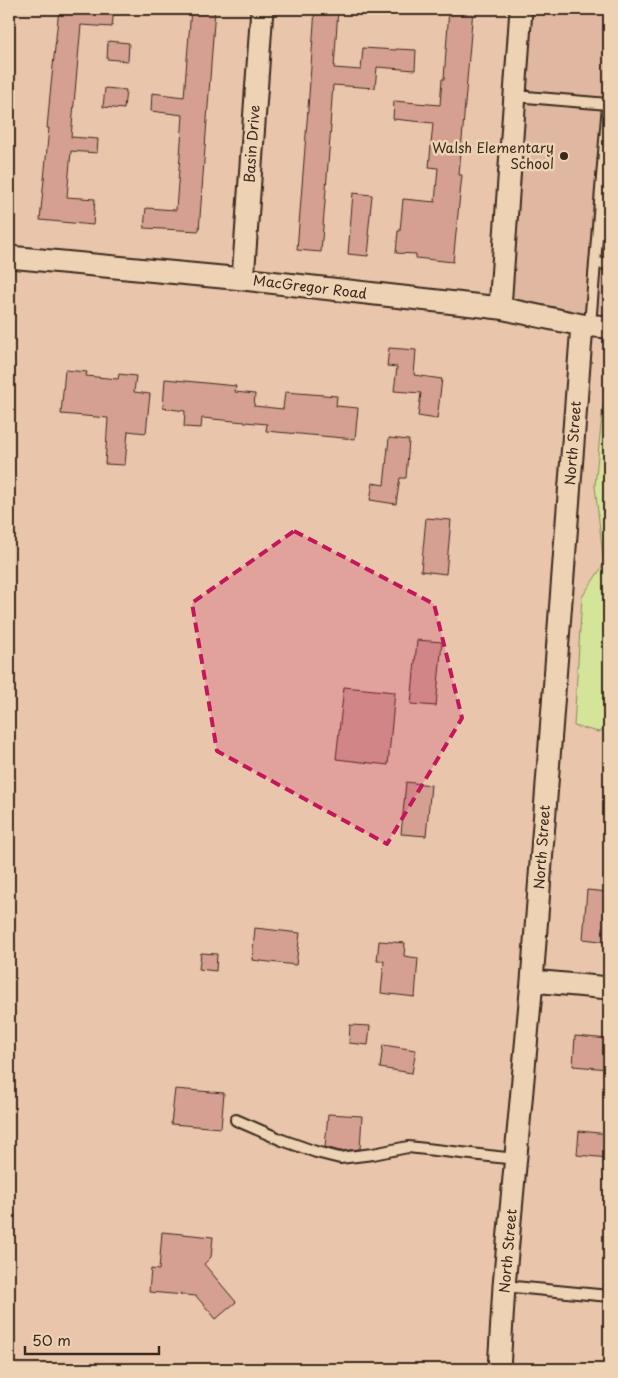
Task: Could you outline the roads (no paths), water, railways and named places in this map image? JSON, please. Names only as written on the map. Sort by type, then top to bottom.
[{"type":"street","name":"Basin Drive","points":[[243,279],[262,9]]},
{"type":"street","points":[[500,308],[521,9]]},
{"type":"street","name":"MacGregor Road","points":[[9,257],[243,279],[500,308],[594,326]]},
{"type":"street","name":"North Street","points":[[499,1369],[504,1286],[594,326]]},
{"type":"street","points":[[532,981],[609,988]]},
{"type":"lane","points":[[515,96],[608,104],[594,263],[594,326]]},
{"type":"lane","points":[[594,263],[609,264]]},
{"type":"lane","points":[[236,1120],[282,1140],[340,1158],[408,1147],[516,1159]]},
{"type":"lane","points":[[504,1286],[609,1296]]},
{"type":"place","name":"Walsh Elementary School","points":[[564,156]]}]
